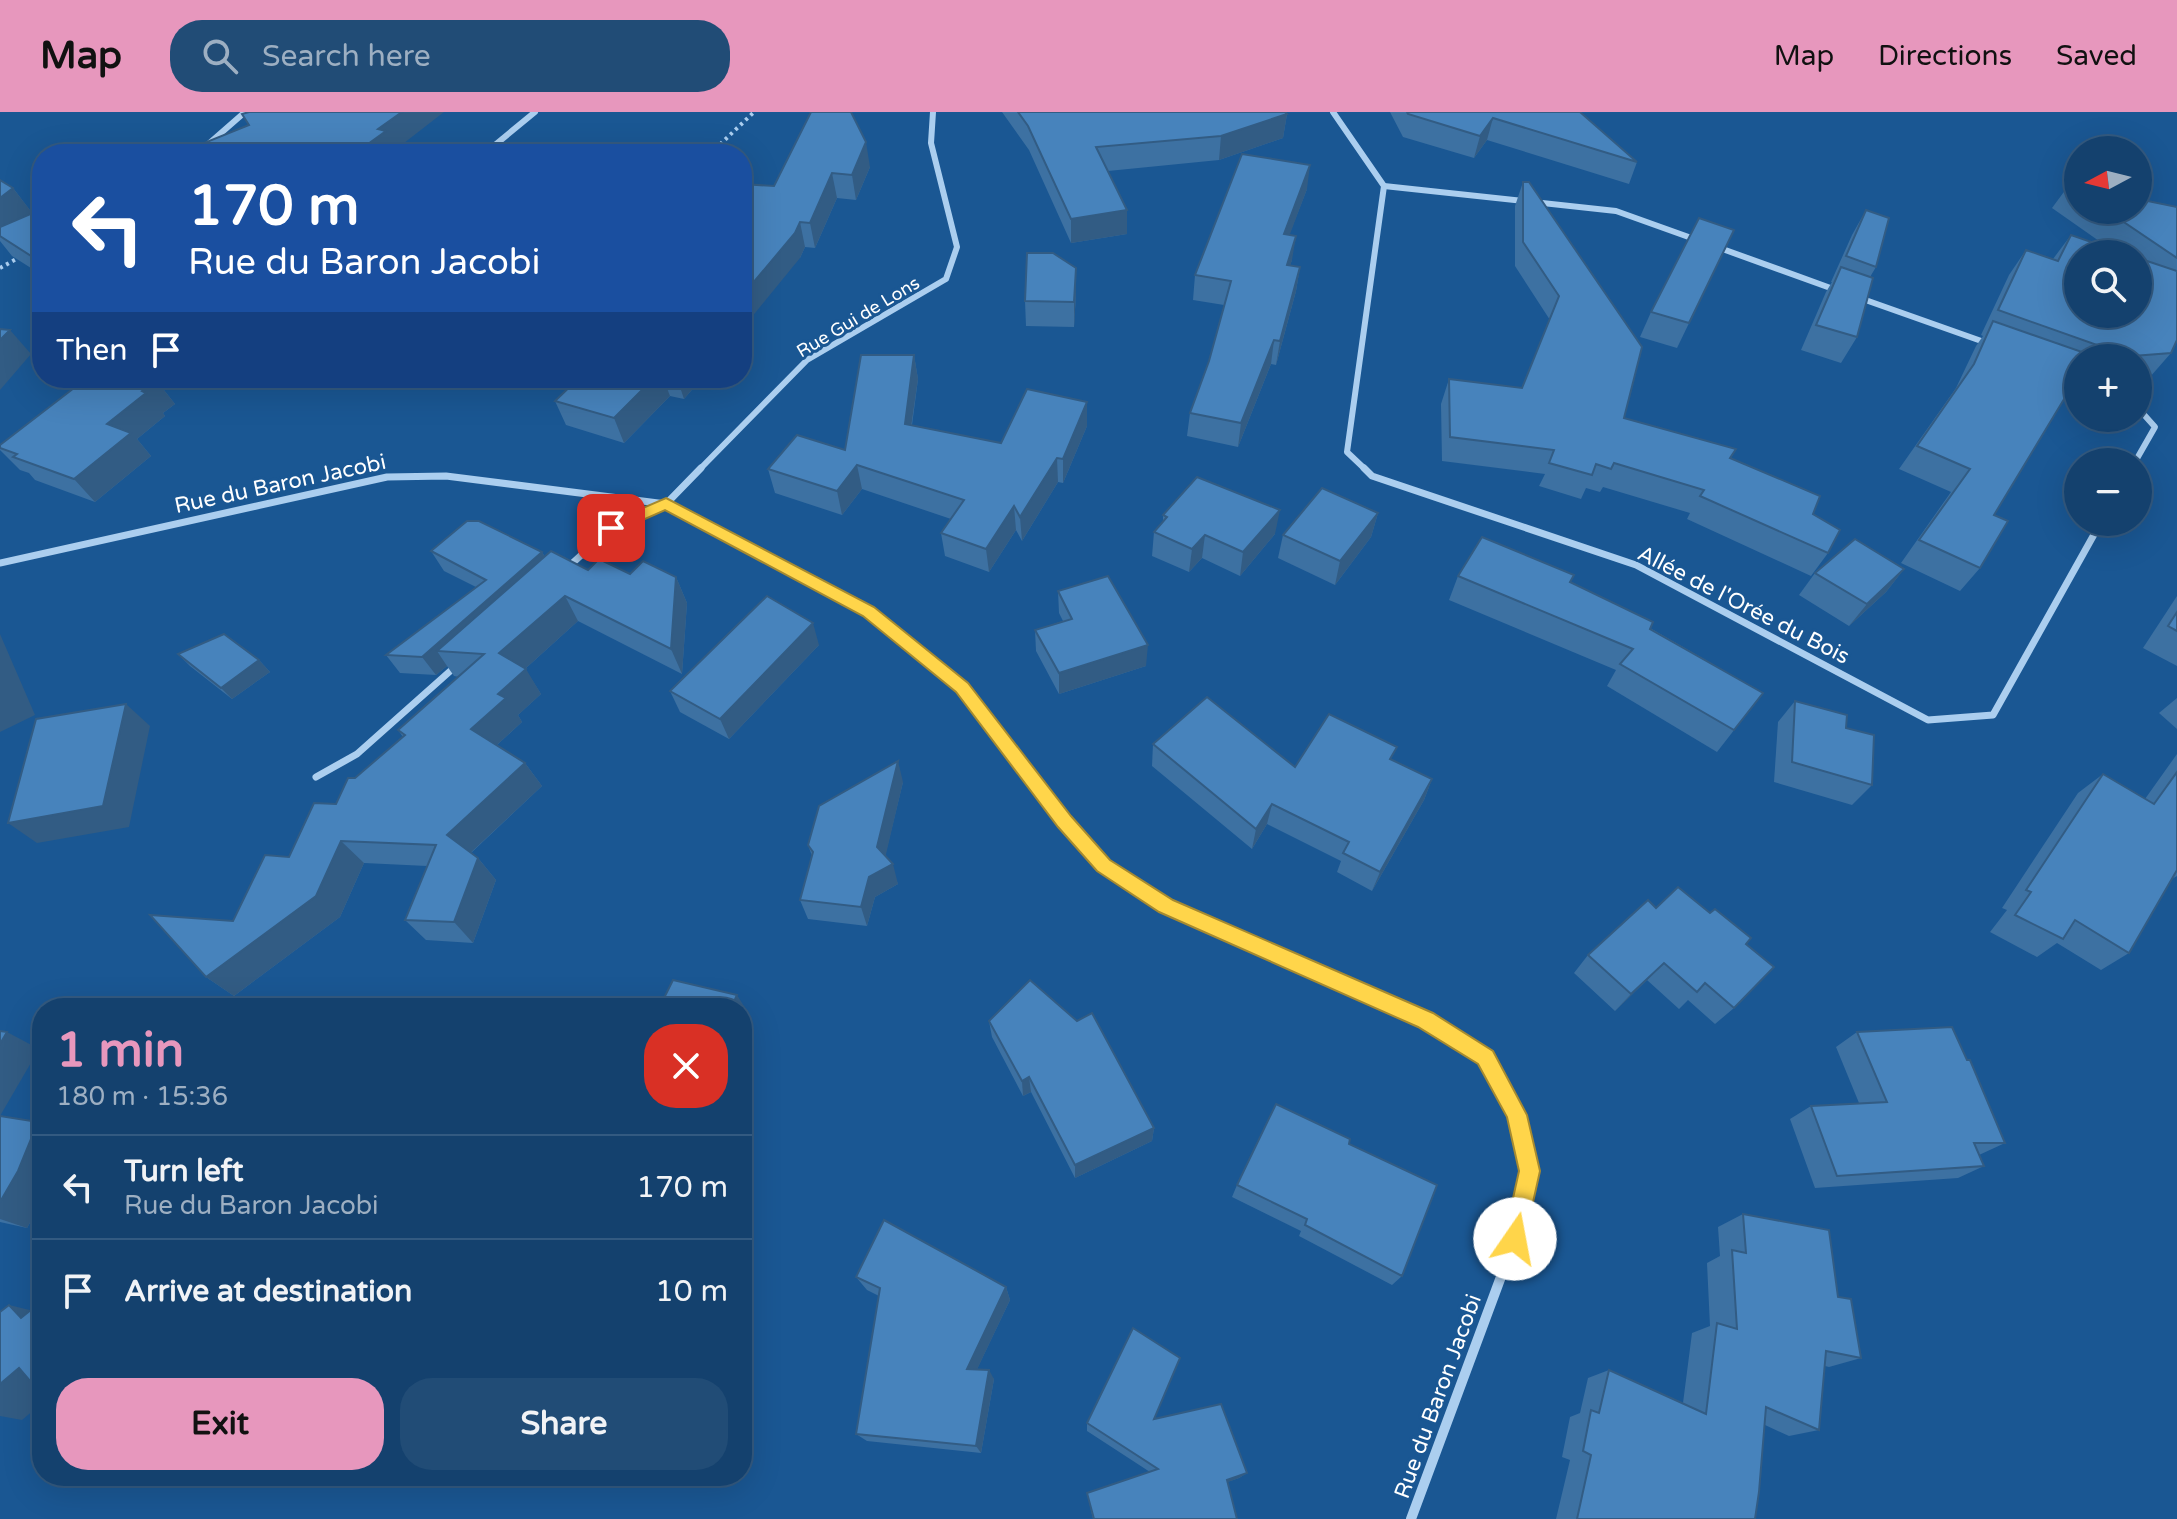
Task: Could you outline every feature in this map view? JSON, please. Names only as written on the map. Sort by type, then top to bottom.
[{"type":"street","points":[[208,144],[245,112]]},
{"type":"street","points":[[496,144],[535,112]]},
{"type":"street","name":"Rue Gui de Lons","points":[[666,504],[807,360],[946,279],[957,247],[931,143],[933,112]]},
{"type":"street","points":[[1333,112],[1384,186],[1616,211],[1840,291]]},
{"type":"street","name":"Allée de l'Orée du Bois","points":[[1384,186],[1347,452],[1372,476],[1636,565],[1928,720],[1993,715],[2093,536]]},
{"type":"street","points":[[1855,296],[1989,344]]},
{"type":"street","points":[[2143,448],[2155,427],[2152,424]]},
{"type":"street","name":"Rue du Baron Jacobi","points":[[0,563],[387,477],[446,476],[666,504],[869,611],[962,687],[1064,821],[1104,865],[1166,906],[1426,1020],[1486,1058],[1517,1115],[1530,1171],[1515,1239],[1411,1519]]},
{"type":"street","points":[[553,580],[611,528],[666,504]]},
{"type":"street","points":[[316,777],[357,754],[461,662]]},
{"type":"path","points":[[720,144],[754,112]]},
{"type":"path","points":[[0,268],[28,253]]},
{"type":"building","points":[[402,112],[378,129],[386,131],[368,144],[202,144],[249,125],[242,114]]},
{"type":"building","points":[[811,112],[851,112],[866,142],[852,175],[832,173],[810,223],[800,222],[795,233],[752,284],[752,185],[774,186]]},
{"type":"building","points":[[1018,112],[1287,114],[1221,136],[1096,147],[1127,210],[1071,219],[1028,126]]},
{"type":"building","points":[[1407,112],[1580,112],[1637,162],[1493,118],[1480,136]]},
{"type":"building","points":[[1242,154],[1310,165],[1284,234],[1296,236],[1287,265],[1300,267],[1280,341],[1274,340],[1241,423],[1190,413],[1209,361],[1231,281],[1195,275]]},
{"type":"building","points":[[0,180],[13,188],[0,198]]},
{"type":"building","points":[[1523,182],[1529,182],[1642,347],[1624,418],[1736,449],[1730,458],[1820,496],[1813,514],[1840,530],[1828,553],[1700,496],[1704,490],[1614,463],[1611,469],[1596,464],[1592,475],[1549,463],[1554,450],[1450,437],[1449,379],[1522,388],[1559,296],[1523,242]]},
{"type":"building","points":[[2152,202],[2177,207],[2177,258],[2127,224],[2152,224]]},
{"type":"building","points":[[1866,210],[1889,218],[1876,267],[1846,256]]},
{"type":"building","points":[[32,213],[32,257],[0,236],[0,227]]},
{"type":"building","points":[[1699,218],[1734,230],[1689,323],[1651,312]]},
{"type":"building","points":[[2071,235],[2085,240],[2068,240]]},
{"type":"building","points":[[2064,249],[2064,328],[2152,328],[2152,263],[2177,271],[2177,340],[2171,353],[2152,354],[2152,344],[2094,344],[1998,310],[2026,250],[2058,261]]},
{"type":"building","points":[[1027,253],[1053,253],[1076,268],[1074,302],[1025,301]]},
{"type":"building","points":[[1841,267],[1873,278],[1857,337],[1816,325]]},
{"type":"building","points":[[1993,321],[2064,346],[2064,399],[1994,515],[2008,521],[1980,568],[1919,540],[1970,469],[1917,446],[1974,364]]},
{"type":"building","points":[[0,329],[10,330],[0,340]]},
{"type":"building","points":[[861,355],[914,355],[905,424],[1001,443],[1027,389],[1087,402],[1063,459],[1057,458],[1020,517],[1014,506],[986,549],[941,533],[964,500],[857,465],[837,491],[768,469],[797,435],[845,450]]},
{"type":"building","points":[[74,388],[146,388],[142,391],[146,393],[107,424],[131,433],[74,479],[13,457],[17,454],[0,448]]},
{"type":"building","points":[[569,388],[644,388],[614,418],[555,401]]},
{"type":"building","points":[[1197,477],[1280,510],[1243,552],[1205,535],[1192,549],[1154,532],[1167,517],[1163,515]]},
{"type":"building","points":[[1322,488],[1378,513],[1340,561],[1283,535]]},
{"type":"building","points":[[467,521],[479,521],[542,552],[422,657],[386,655],[486,580],[431,551]]},
{"type":"building","points":[[1482,537],[1574,575],[1570,582],[1653,622],[1650,629],[1763,693],[1734,730],[1620,664],[1633,649],[1458,576]]},
{"type":"building","points":[[1855,539],[1904,569],[1867,604],[1815,573]]},
{"type":"building","points":[[551,551],[588,570],[599,559],[630,574],[643,561],[676,577],[671,649],[565,596],[499,653],[526,669],[498,694],[506,698],[471,729],[525,763],[447,835],[478,858],[454,922],[405,920],[436,845],[341,841],[316,896],[206,977],[150,915],[233,921],[265,855],[289,857],[314,803],[336,804],[348,778],[355,778],[405,735],[398,730],[484,654],[437,651]]},
{"type":"building","points":[[1108,576],[1148,645],[1059,673],[1035,630],[1072,619],[1058,591]]},
{"type":"building","points":[[767,596],[813,623],[720,719],[670,691]]},
{"type":"building","points":[[2177,612],[2177,631],[2168,626]]},
{"type":"building","points":[[224,634],[259,660],[221,688],[178,654]]},
{"type":"building","points":[[1207,697],[1295,767],[1329,714],[1397,747],[1390,759],[1432,779],[1380,872],[1343,853],[1349,842],[1272,804],[1256,829],[1153,744]]},
{"type":"building","points":[[1795,701],[1847,715],[1846,728],[1874,735],[1872,785],[1792,762]]},
{"type":"building","points":[[126,704],[103,806],[8,823],[36,719]]},
{"type":"building","points":[[898,761],[877,847],[893,864],[869,877],[861,907],[800,900],[813,852],[808,845],[819,806]]},
{"type":"building","points":[[2177,772],[2177,870],[2129,953],[2075,920],[2063,939],[2015,915],[2031,892],[2026,890],[2103,774],[2154,804]]},
{"type":"building","points":[[1678,887],[1710,913],[1715,909],[1751,938],[1746,944],[1774,967],[1734,1008],[1705,983],[1697,992],[1664,963],[1631,994],[1588,955],[1648,900],[1656,908]]},
{"type":"building","points":[[673,980],[737,995],[736,998],[664,998]]},
{"type":"building","points":[[1030,980],[1077,1021],[1092,1013],[1154,1128],[1075,1165],[1029,1077],[1022,1081],[989,1021]]},
{"type":"building","points":[[1952,1027],[1967,1060],[1970,1060],[2005,1143],[1974,1143],[1984,1166],[1837,1176],[1811,1106],[1887,1102],[1857,1032]]},
{"type":"building","points":[[0,1031],[7,1032],[0,1044]]},
{"type":"building","points":[[1276,1104],[1350,1139],[1349,1144],[1437,1185],[1402,1276],[1305,1225],[1307,1219],[1237,1185]]},
{"type":"building","points":[[0,1116],[32,1121],[32,1137],[18,1171],[0,1202]]},
{"type":"building","points":[[1743,1214],[1829,1230],[1838,1297],[1851,1299],[1861,1358],[1826,1351],[1819,1430],[1766,1407],[1755,1519],[1577,1519],[1591,1455],[1583,1451],[1591,1410],[1599,1413],[1609,1370],[1706,1414],[1717,1323],[1737,1329],[1732,1250],[1746,1253]]},
{"type":"building","points":[[884,1220],[1006,1287],[967,1369],[989,1370],[976,1446],[856,1434],[880,1288],[856,1277]]},
{"type":"building","points":[[9,1305],[21,1318],[32,1309],[32,1383],[19,1368],[0,1384],[0,1312]]},
{"type":"building","points":[[1133,1328],[1180,1358],[1154,1419],[1221,1404],[1247,1473],[1227,1480],[1237,1519],[1094,1519],[1087,1493],[1158,1469],[1087,1423]]},
{"type":"route","points":[[611,528],[666,504],[869,611],[962,687],[1064,821],[1104,865],[1166,906],[1426,1020],[1486,1058],[1517,1115],[1530,1171],[1515,1239]]}]
